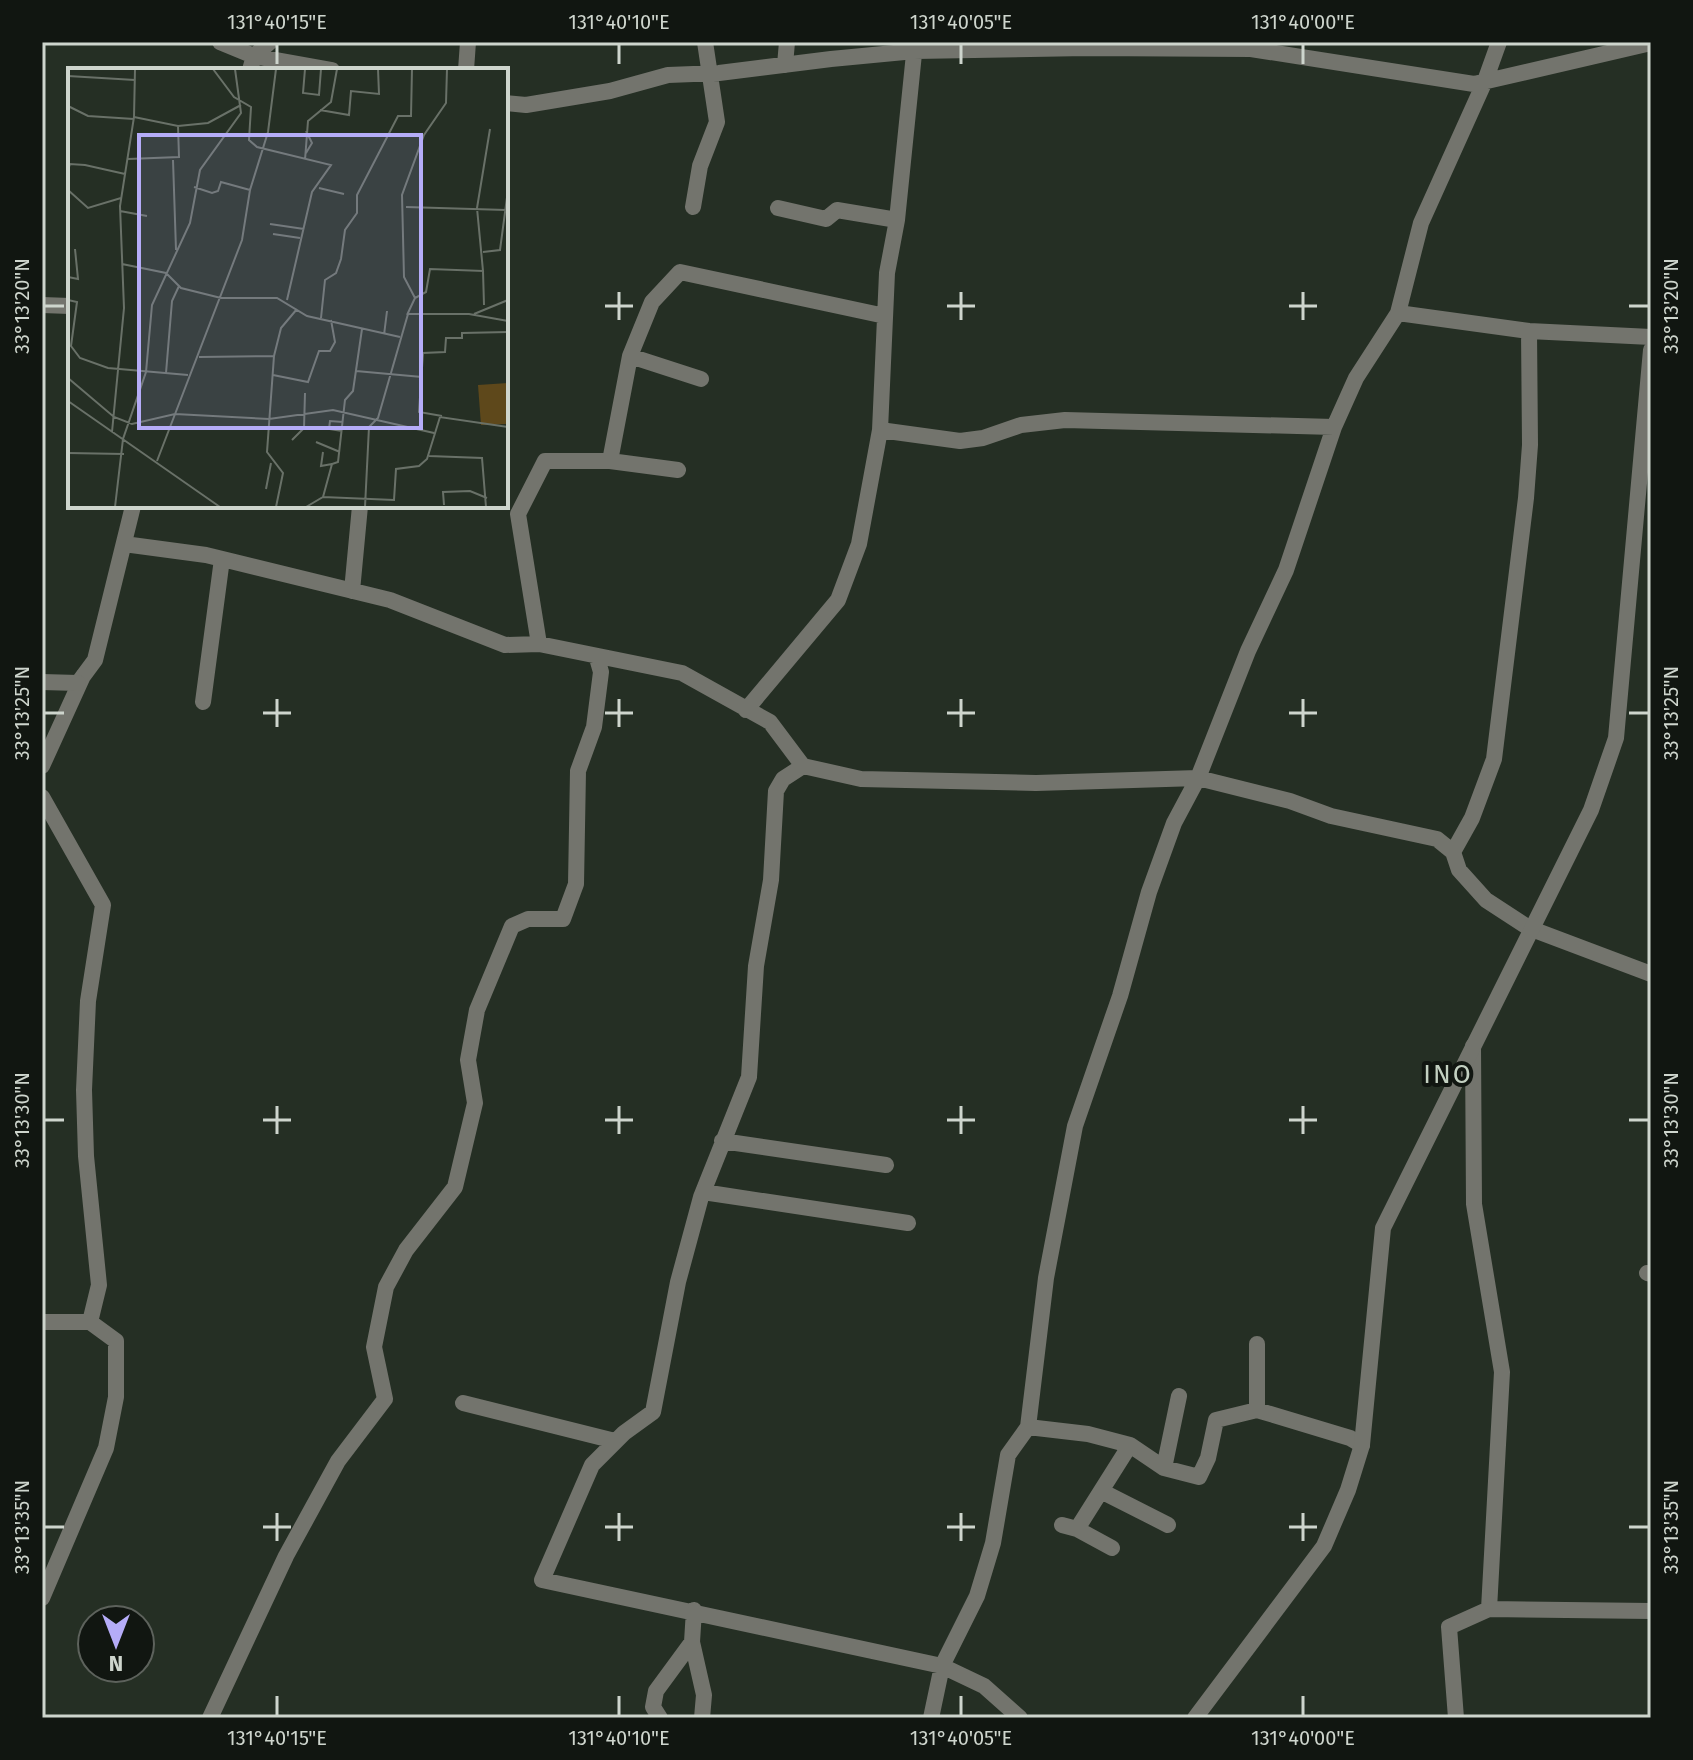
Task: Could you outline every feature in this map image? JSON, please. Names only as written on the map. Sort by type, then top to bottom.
[{"type":"street","points":[[220,42],[252,63],[309,68]]},
{"type":"street","points":[[252,63],[270,42]]},
{"type":"street","points":[[466,68],[468,42]]},
{"type":"street","points":[[693,207],[700,166],[717,122],[705,42]]},
{"type":"street","points":[[785,65],[787,42]]},
{"type":"street","points":[[931,1718],[942,1666],[977,1596],[993,1543],[1008,1455],[1028,1427],[1046,1278],[1075,1126],[1159,864],[1174,823],[1198,778],[1248,651],[1286,570],[1334,427],[1356,378],[1398,313],[1421,223],[1485,81],[1499,42]]},
{"type":"street","points":[[508,103],[526,105],[610,91],[668,75],[785,65],[915,47],[1251,49],[1474,84],[1651,43]]},
{"type":"street","points":[[746,710],[838,600],[859,544],[880,430],[887,273],[897,220],[915,47]]},
{"type":"street","points":[[778,208],[826,219],[837,210],[897,220]]},
{"type":"street","points":[[610,461],[630,356],[652,302],[680,272],[885,316]]},
{"type":"street","points":[[42,305],[68,306]]},
{"type":"street","points":[[1398,313],[1529,331],[1651,337]]},
{"type":"street","points":[[1453,852],[1472,818],[1494,759],[1526,498],[1529,331]]},
{"type":"street","points":[[1195,1718],[1324,1546],[1348,1490],[1362,1445],[1383,1228],[1529,928],[1591,810],[1616,738],[1651,350]]},
{"type":"street","points":[[630,356],[701,379]]},
{"type":"street","points":[[880,430],[960,441],[983,438],[1021,425],[1065,420],[1334,427]]},
{"type":"street","points":[[539,644],[518,514],[545,461],[610,461],[678,470]]},
{"type":"street","points":[[42,766],[82,675],[95,660],[133,508]]},
{"type":"street","points":[[352,591],[360,508]]},
{"type":"street","points":[[124,544],[222,559],[390,600],[505,645],[539,644],[682,673],[770,722],[803,766],[861,779],[937,783],[1198,778],[1290,801],[1331,816],[1437,839],[1453,852],[1459,870],[1486,900],[1529,928],[1651,974]]},
{"type":"street","points":[[203,702],[222,559]]},
{"type":"street","points":[[210,1718],[286,1556],[338,1461],[385,1399],[374,1347],[386,1287],[406,1250],[455,1187],[475,1103],[468,1060],[477,1010],[512,926],[528,919],[563,919],[576,884],[578,771],[594,727],[601,672],[597,658]]},
{"type":"street","points":[[42,682],[82,675]]},
{"type":"street","points":[[803,766],[783,779],[776,791],[771,880],[756,966],[749,1077],[703,1192],[678,1282],[653,1412],[615,1441],[592,1465],[542,1580],[694,1610],[942,1666],[984,1686],[1020,1718]]},
{"type":"street","points":[[42,797],[103,905],[88,1001],[84,1090],[87,1171],[99,1285],[90,1322]]},
{"type":"street","points":[[1473,1045],[1474,1204],[1502,1372],[1489,1609]]},
{"type":"street","points":[[722,1141],[886,1165]]},
{"type":"street","points":[[703,1192],[908,1223]]},
{"type":"street","points":[[42,1322],[90,1322],[116,1341],[116,1397],[106,1448],[42,1598]]},
{"type":"street","points":[[1257,1344],[1257,1410]]},
{"type":"street","points":[[1164,1468],[1179,1396]]},
{"type":"street","points":[[463,1403],[615,1441]]},
{"type":"street","points":[[1028,1427],[1088,1434],[1130,1445],[1164,1468],[1199,1477],[1208,1458],[1216,1420],[1257,1410],[1350,1438],[1362,1445]]},
{"type":"street","points":[[1112,1548],[1069,1527],[1101,1491],[1130,1445]]},
{"type":"street","points":[[1101,1491],[1168,1525]]},
{"type":"street","points":[[1456,1718],[1449,1627],[1489,1609],[1651,1611]]},
{"type":"street","points":[[694,1610],[692,1642],[704,1695],[702,1718]]},
{"type":"street","points":[[660,1718],[653,1707],[656,1691],[692,1642]]},
{"type":"district","name":"INO","points":[[1448,1074]]}]
